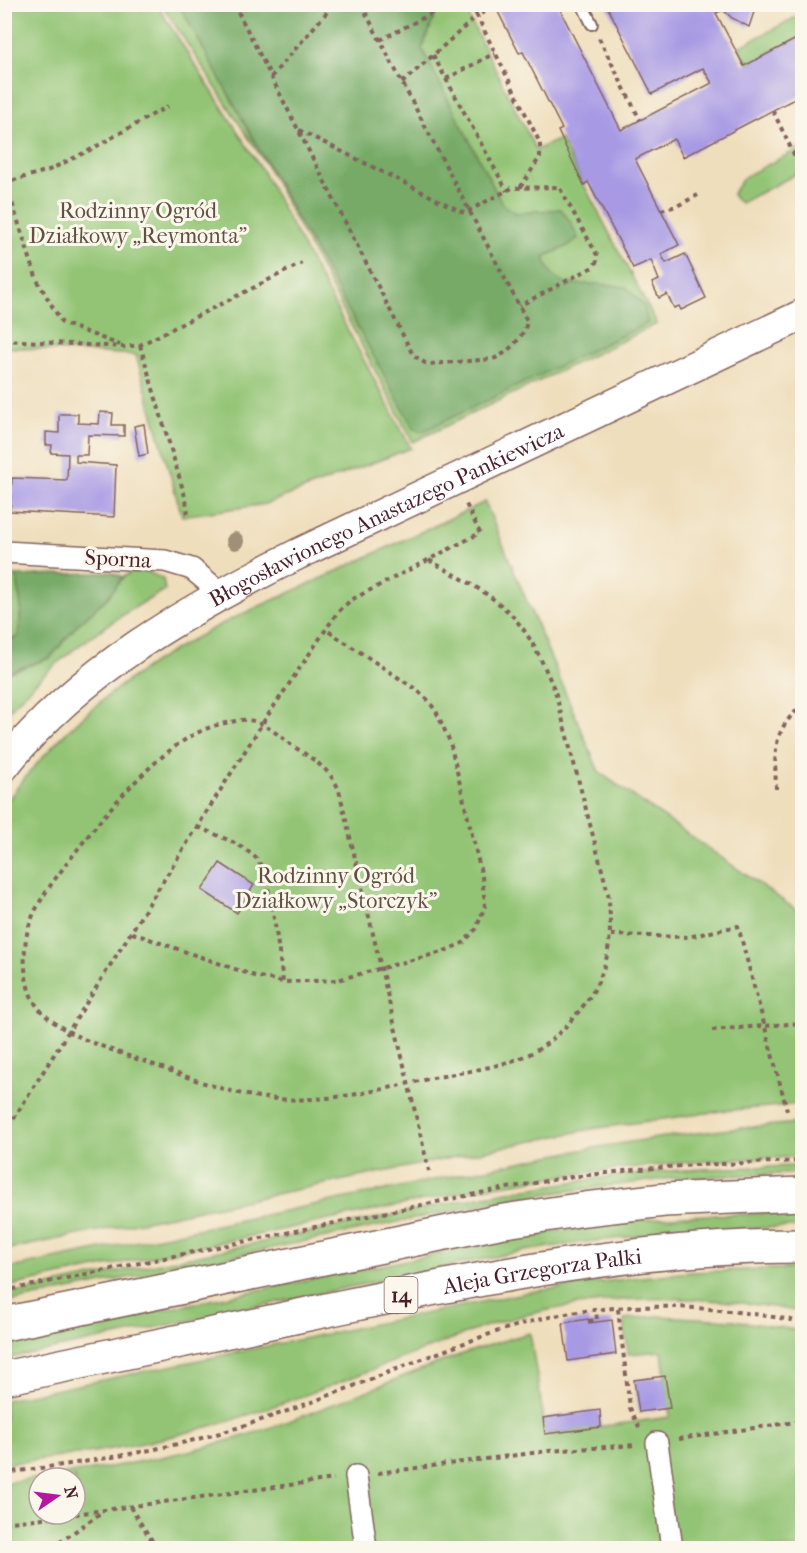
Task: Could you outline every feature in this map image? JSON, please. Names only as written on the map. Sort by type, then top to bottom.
[{"type":"main road","name":"14","points":[[4,1324],[508,1221],[663,1200],[802,1194]]},
{"type":"main road","name":"Aleja Grzegorza Palki","points":[[4,1378],[519,1271],[650,1254],[802,1246]]},
{"type":"street","name":"Błogosławionego Anastazego Pankiewicza","points":[[4,766],[28,739],[79,690],[131,651],[222,594],[298,554],[802,315]]},
{"type":"street","name":"Sporna","points":[[4,552],[165,561],[192,570],[222,594]]},
{"type":"street","points":[[650,1440],[672,1548]]},
{"type":"street","points":[[356,1476],[366,1548]]},
{"type":"lane","points":[[582,4],[592,24]]},
{"type":"path","points":[[4,11],[18,4]]},
{"type":"path","points":[[234,4],[413,355],[431,364],[500,357],[524,332],[526,321],[362,4]]},
{"type":"path","points":[[271,77],[334,4]]},
{"type":"path","points":[[380,40],[450,4]]},
{"type":"path","points":[[471,4],[542,150],[520,188]]},
{"type":"path","points":[[402,83],[477,16],[495,6]]},
{"type":"path","points":[[600,41],[640,120]]},
{"type":"path","points":[[446,79],[495,53]]},
{"type":"path","points":[[433,55],[507,191]]},
{"type":"path","points":[[124,347],[62,323],[37,280],[5,181],[49,170],[90,150],[168,106]]},
{"type":"path","points":[[773,111],[802,171]]},
{"type":"path","points":[[298,130],[464,213],[470,212],[513,188],[559,187],[597,255],[597,261],[593,267],[519,306]]},
{"type":"path","points":[[661,210],[677,206],[698,195]]},
{"type":"path","points":[[4,340],[124,347],[140,345],[302,263]]},
{"type":"path","points":[[140,345],[186,500],[188,515]]},
{"type":"path","points":[[4,1134],[262,724],[325,629],[351,600],[480,533],[454,480]]},
{"type":"path","points":[[429,560],[472,585],[510,614],[525,632],[544,665],[557,701],[608,893],[611,935],[602,977],[589,1000],[564,1030],[543,1047],[517,1059],[408,1083],[330,1099],[263,1098],[235,1092],[172,1071],[68,1031],[44,1013],[33,999],[29,989],[26,940],[32,919],[57,876],[106,813],[145,772],[171,749],[198,732],[219,724],[247,719],[262,724],[325,768],[334,778],[339,790],[381,969],[408,1083],[429,1171]]},
{"type":"path","points":[[132,933],[255,976],[283,982],[330,981],[381,969],[442,952],[463,943],[476,929],[485,906],[482,877],[450,742],[436,711],[417,690],[325,629]]},
{"type":"path","points":[[776,789],[776,754],[780,732],[790,716],[802,706]]},
{"type":"path","points":[[198,827],[240,847],[257,858],[260,863],[270,898],[283,982]]},
{"type":"path","points":[[611,935],[688,937],[738,926],[788,1114]]},
{"type":"path","points":[[712,1030],[802,1023]]},
{"type":"path","points":[[4,1473],[145,1452],[195,1440],[262,1419],[500,1331],[561,1315],[596,1310],[699,1308],[733,1310],[802,1322]]},
{"type":"path","points":[[618,1309],[630,1408],[650,1440],[802,1421]]},
{"type":"path","points":[[589,1321],[597,1320],[596,1310]]},
{"type":"path","points":[[130,1507],[157,1548]]},
{"type":"path","points":[[52,1548],[104,1510]]},
{"type":"path","points":[[4,1523],[27,1520]]},
{"type":"green space","name":"Rodzinny Ogród Działkowy „Reymonta”","points":[[4,5],[157,5],[261,168],[411,448],[266,504],[182,516],[136,355],[5,347]]},
{"type":"green space","points":[[162,5],[463,5],[536,150],[560,139],[657,324],[413,442],[265,163]]},
{"type":"green space","points":[[179,5],[439,5],[422,49],[503,205],[516,213],[561,209],[578,238],[570,245],[544,257],[553,274],[558,279],[571,284],[626,287],[644,306],[648,323],[422,432],[414,429]]},
{"type":"green space","points":[[802,14],[802,36],[748,64],[739,47]]},
{"type":"green space","points":[[802,147],[802,171],[741,203],[735,199],[732,194],[744,177]]},
{"type":"green space","name":"Rodzinny Ogród Działkowy „Storczyk”","points":[[485,502],[599,772],[802,914],[802,1104],[721,1111],[591,1129],[5,1250],[5,804],[26,777],[71,728],[122,685],[178,647],[232,619]]},
{"type":"green space","points":[[133,571],[148,572],[163,579],[165,590],[121,616],[79,645],[40,678],[5,715],[5,677],[8,673],[50,658],[77,625],[108,597],[123,577]]},
{"type":"green space","points":[[111,572],[123,577],[108,597],[77,625],[50,658],[11,671],[5,677],[5,641],[18,637],[21,608],[17,576]]},
{"type":"green space","points":[[5,575],[17,576],[21,608],[18,637],[5,641]]},
{"type":"green space","points":[[802,1123],[802,1157],[642,1166],[483,1188],[5,1287],[5,1269],[539,1158],[670,1136]]},
{"type":"green space","points":[[802,1166],[802,1173],[673,1178],[520,1197],[5,1303],[5,1295],[485,1196],[641,1173]]},
{"type":"green space","points":[[802,1212],[802,1227],[660,1234],[518,1252],[5,1359],[4,1342],[525,1236],[627,1221],[683,1216]]},
{"type":"green space","points":[[802,1268],[802,1312],[724,1301],[648,1299],[610,1301],[534,1313],[495,1323],[303,1396],[225,1422],[95,1452],[5,1464],[5,1400],[529,1292],[691,1272]]},
{"type":"green space","points":[[658,1316],[733,1320],[802,1331],[802,1548],[5,1548],[4,1483],[27,1480],[27,1526],[87,1526],[87,1471],[149,1460],[257,1432],[427,1367],[530,1333],[546,1434],[670,1417],[662,1351],[628,1354],[624,1319]]},
{"type":"building","points":[[494,4],[557,4],[621,130],[712,83],[703,68],[652,94],[606,4],[756,6],[749,27],[723,10],[716,13],[744,66],[802,36],[802,95],[683,157],[674,139],[635,159],[679,245],[661,254],[666,263],[685,254],[706,298],[681,310],[679,306],[674,308],[667,294],[659,298],[652,283],[659,280],[651,260],[633,268],[588,182],[584,185],[558,131],[562,129],[523,52],[519,53]]},
{"type":"building","points":[[100,412],[113,413],[112,425],[124,425],[124,436],[88,435],[87,455],[76,455],[76,462],[116,465],[114,517],[10,511],[12,478],[67,480],[68,454],[51,453],[52,445],[46,445],[46,432],[59,433],[59,414],[78,414],[78,423],[99,424]]},
{"type":"building","points":[[144,424],[148,454],[139,456],[134,426]]},
{"type":"building","points":[[220,863],[254,885],[237,913],[202,890]]},
{"type":"building","points":[[588,1319],[589,1323],[612,1320],[616,1354],[568,1361],[563,1323]]},
{"type":"building","points":[[665,1376],[670,1408],[639,1412],[634,1380]]},
{"type":"building","points":[[600,1410],[601,1427],[545,1434],[543,1418]]}]
